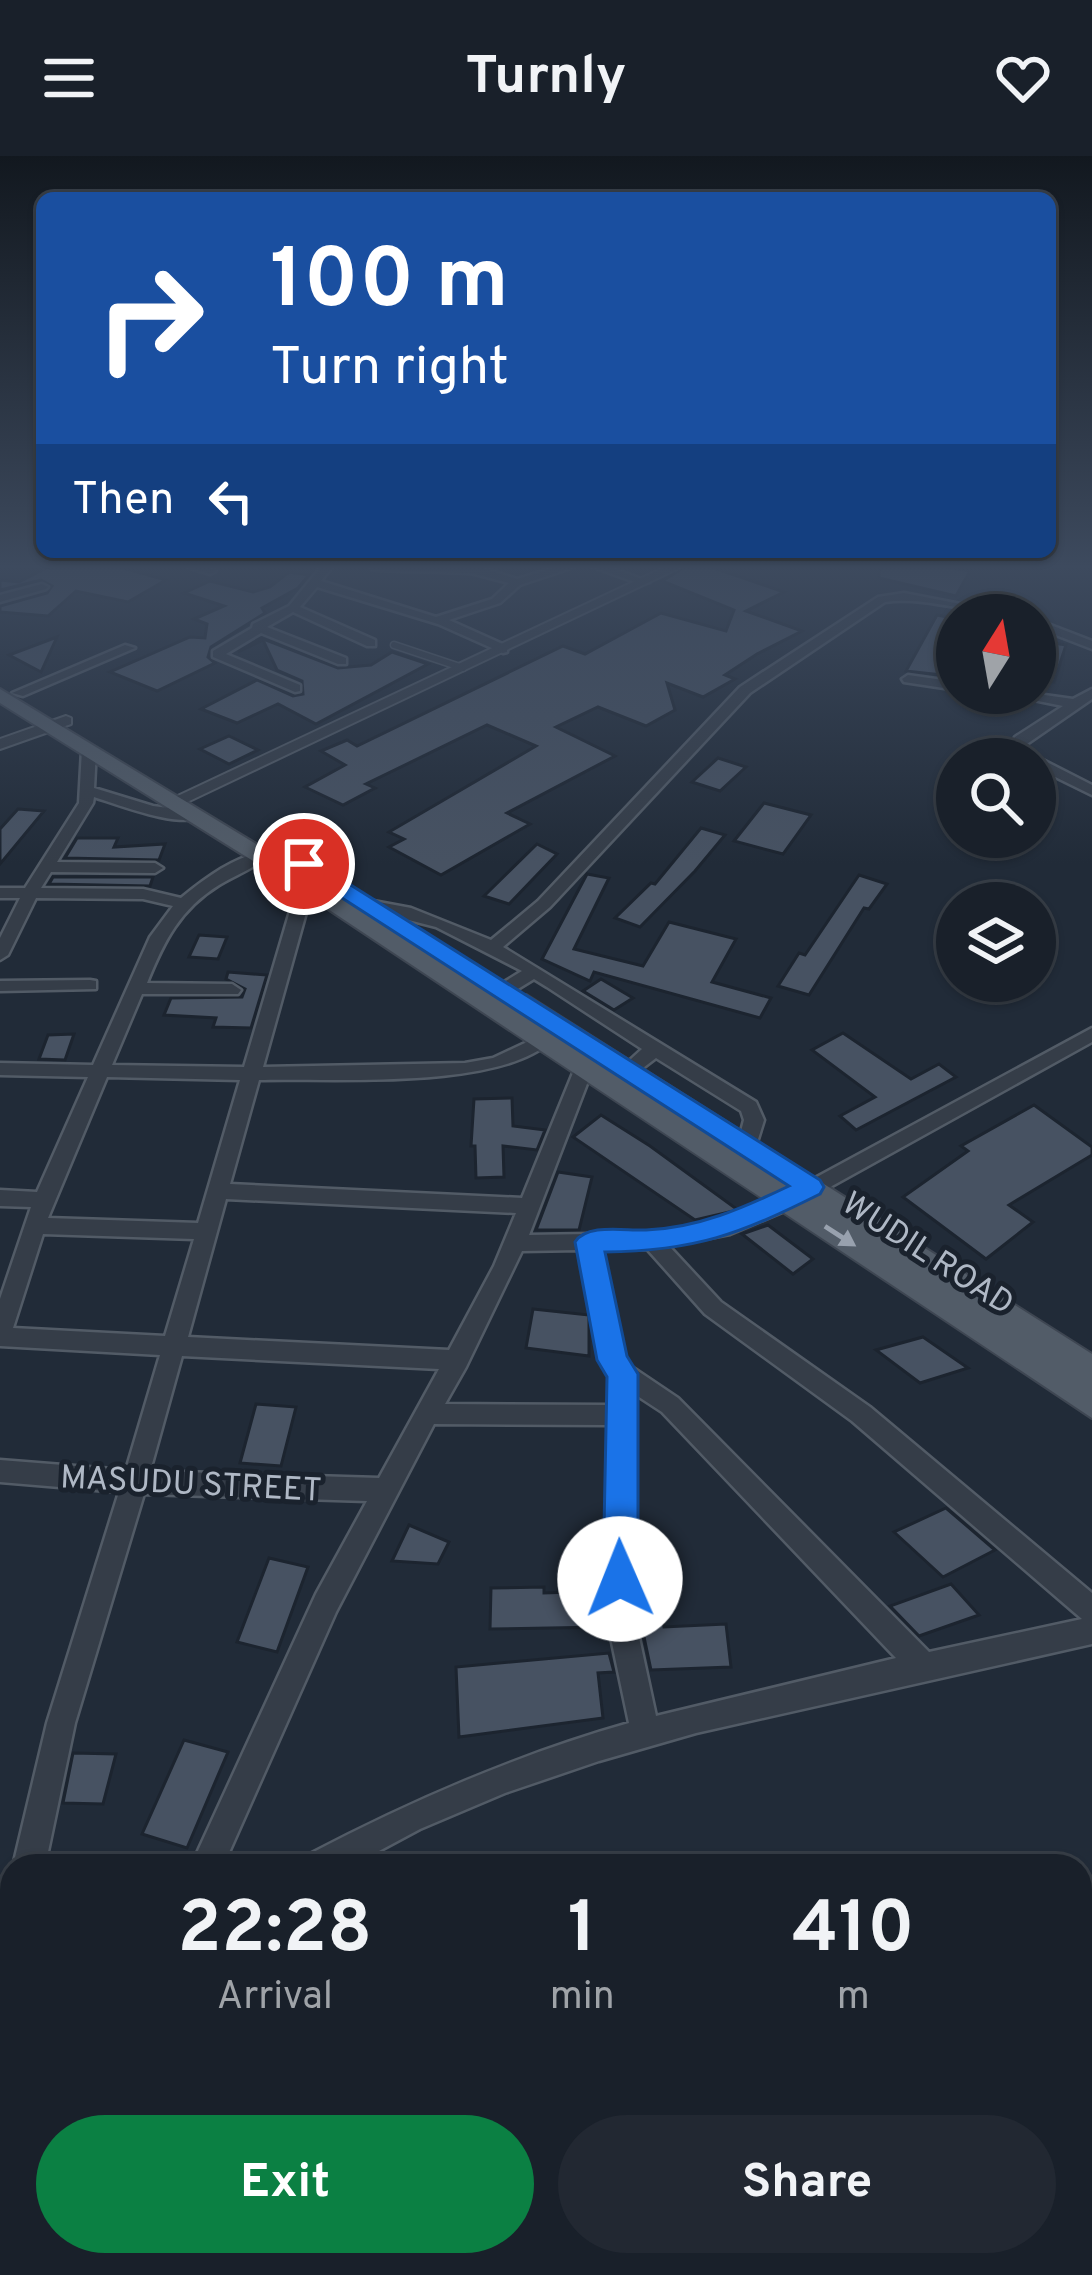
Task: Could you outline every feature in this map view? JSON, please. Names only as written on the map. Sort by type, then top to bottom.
[{"type":"main road","name":"WUDIL ROAD","points":[[6,690],[188,804],[584,1068],[1092,1371]]},
{"type":"main road","name":"WUDIL ROAD","points":[[59,724],[89,750],[368,905],[747,1147],[799,1195],[1092,1402]]},
{"type":"street","points":[[6,690],[77,666]]},
{"type":"street","points":[[244,666],[295,688]]},
{"type":"street","points":[[90,791],[151,810],[188,804],[467,666]]},
{"type":"street","points":[[491,948],[544,904],[745,690],[781,666]]},
{"type":"street","points":[[908,679],[936,683]]},
{"type":"street","points":[[1023,738],[1092,693]]},
{"type":"street","points":[[1056,701],[1077,704]]},
{"type":"street","points":[[0,744],[59,724]]},
{"type":"street","points":[[0,955],[90,791],[89,750]]},
{"type":"street","points":[[1056,772],[1092,791]]},
{"type":"street","points":[[261,856],[202,886],[182,903],[158,937],[44,1200],[0,1335],[458,1360]]},
{"type":"street","points":[[46,867],[155,868]]},
{"type":"street","points":[[32,1854],[61,1723],[306,884]]},
{"type":"street","points":[[0,892],[143,894],[182,903]]},
{"type":"street","points":[[368,905],[423,914],[491,948],[749,1107],[754,1120],[747,1147]]},
{"type":"street","points":[[502,991],[531,973]]},
{"type":"street","points":[[0,986],[90,985]]},
{"type":"street","points":[[137,988],[232,990]]},
{"type":"street","points":[[514,1243],[652,1241],[730,1226],[799,1195],[1092,1034]]},
{"type":"street","points":[[0,1070],[252,1074],[465,1069],[522,1054],[542,1041]]},
{"type":"street","points":[[628,1070],[656,1048]]},
{"type":"street","points":[[212,1854],[326,1603],[383,1490],[458,1360],[514,1243],[584,1068]]},
{"type":"street","points":[[218,1191],[528,1206]]},
{"type":"street","points":[[0,1198],[44,1200]]},
{"type":"street","points":[[35,1226],[206,1232]]},
{"type":"street","points":[[652,1241],[713,1308],[861,1414],[1092,1610]]},
{"type":"street","points":[[589,1242],[612,1360],[622,1374],[670,1405],[922,1665]]},
{"type":"street","points":[[622,1374],[621,1619],[645,1732]]},
{"type":"street","points":[[429,1414],[620,1414]]},
{"type":"street","name":"MASUDU STREET","points":[[0,1471],[135,1482],[383,1490]]},
{"type":"street","points":[[340,1854],[379,1831],[541,1763],[710,1712],[1092,1630]]},
{"type":"lane","points":[[457,666],[463,668]]},
{"type":"building","points":[[124,666],[209,666],[157,691],[110,672]]},
{"type":"building","points":[[275,666],[424,666],[316,724],[278,704],[237,723],[201,709],[257,680],[293,696],[303,694],[302,681]]},
{"type":"building","points":[[522,666],[739,666],[725,675],[735,679],[703,697],[667,683],[675,710],[646,726],[598,707],[556,727],[615,756],[507,813],[530,824],[441,875],[389,847],[404,839],[389,832],[536,746],[487,725],[366,784],[375,788],[343,805],[305,787],[345,765],[321,751],[347,740],[357,746]]},
{"type":"building","points":[[909,666],[936,666],[936,674],[906,671]]},
{"type":"building","points":[[229,736],[258,750],[229,764],[200,749]]},
{"type":"building","points":[[718,758],[746,767],[720,791],[692,782]]},
{"type":"building","points":[[764,803],[811,815],[783,854],[734,841]]},
{"type":"building","points":[[18,809],[44,811],[0,864],[0,829]]},
{"type":"building","points":[[701,828],[725,835],[695,871],[640,927],[615,918],[655,884]]},
{"type":"building","points":[[77,838],[118,838],[114,847],[165,844],[159,860],[65,858]]},
{"type":"building","points":[[537,844],[557,854],[509,904],[484,896]]},
{"type":"building","points":[[587,874],[609,878],[574,949],[643,966],[669,922],[736,939],[712,982],[771,998],[760,1018],[594,972],[590,981],[542,959]]},
{"type":"building","points":[[859,875],[887,884],[869,909],[864,908],[809,995],[778,986],[799,953],[805,955]]},
{"type":"building","points":[[53,877],[153,877],[150,886],[49,884]]},
{"type":"building","points":[[199,935],[227,937],[218,959],[189,957]]},
{"type":"building","points":[[228,972],[267,975],[251,1028],[213,1027],[216,1018],[164,1015],[171,998],[242,997],[245,989],[226,979]]},
{"type":"building","points":[[601,979],[633,998],[614,1010],[583,991]]},
{"type":"building","points":[[843,1033],[911,1079],[939,1064],[956,1077],[856,1130],[840,1116],[875,1097],[812,1050]]},
{"type":"building","points":[[74,1034],[65,1060],[39,1059],[48,1035]]},
{"type":"building","points":[[512,1098],[513,1126],[545,1130],[537,1150],[503,1146],[504,1177],[476,1178],[475,1146],[471,1146],[474,1099]]},
{"type":"building","points":[[1034,1105],[1092,1147],[1092,1155],[1009,1205],[1033,1222],[986,1259],[903,1197],[968,1151],[961,1146]]},
{"type":"building","points":[[601,1115],[738,1210],[695,1220],[573,1137]]},
{"type":"building","points":[[558,1172],[592,1177],[579,1230],[536,1230]]},
{"type":"building","points":[[768,1225],[813,1259],[793,1274],[742,1234]]},
{"type":"building","points":[[533,1309],[589,1315],[589,1356],[526,1348]]},
{"type":"building","points":[[923,1337],[968,1368],[920,1383],[876,1350]]},
{"type":"building","points":[[256,1404],[296,1407],[281,1466],[240,1463]]},
{"type":"building","points":[[946,1508],[995,1550],[943,1577],[894,1532]]},
{"type":"building","points":[[409,1525],[449,1542],[438,1564],[392,1561]]},
{"type":"building","points":[[269,1558],[308,1567],[277,1652],[237,1642]]},
{"type":"building","points":[[657,1560],[664,1627],[726,1624],[731,1667],[651,1670],[640,1618],[639,1561]]},
{"type":"building","points":[[951,1584],[979,1615],[919,1636],[890,1606]]},
{"type":"building","points":[[544,1587],[544,1593],[603,1591],[604,1627],[490,1629],[491,1588]]},
{"type":"building","points":[[609,1653],[614,1672],[598,1673],[603,1718],[459,1737],[456,1667]]},
{"type":"building","points":[[184,1740],[228,1752],[187,1848],[142,1834]]},
{"type":"building","points":[[73,1753],[116,1754],[103,1804],[63,1803]]},
{"type":"route","points":[[304,864],[811,1187],[730,1226],[652,1241],[589,1242],[612,1360],[622,1374],[620,1579]]}]
